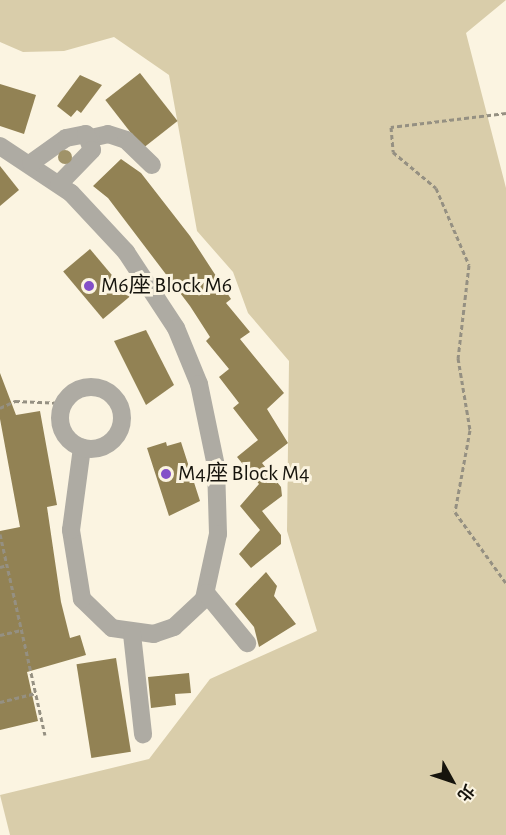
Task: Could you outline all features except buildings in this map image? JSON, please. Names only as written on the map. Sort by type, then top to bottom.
[{"type":"lane","points":[[31,163],[66,138],[79,134],[91,138],[108,134],[126,140],[152,165]]},
{"type":"lane","points":[[59,184],[92,150],[91,138]]},
{"type":"lane","points":[[0,146],[31,163],[59,184],[144,276],[176,328],[199,384],[218,489],[218,534],[206,593],[174,627],[132,634],[94,616],[76,578],[71,530],[82,448]]},
{"type":"lane","points":[[94,387],[109,392],[121,407],[122,427],[111,443],[82,448],[63,430],[64,403],[78,390],[94,387]]},
{"type":"lane","points":[[206,593],[246,643]]},
{"type":"lane","points":[[132,634],[143,734]]},
{"type":"path","points":[[506,113],[392,127],[393,152],[436,188],[469,265],[458,358],[470,430],[455,513],[506,584]]},
{"type":"path","points":[[0,408],[15,401],[64,403]]},
{"type":"path","points":[[0,534],[45,735]]},
{"type":"path","points":[[0,567],[7,565]]},
{"type":"path","points":[[0,635],[22,630]]},
{"type":"path","points":[[0,702],[36,693]]},
{"type":"shaded area","points":[[0,0],[506,0],[466,33],[506,188],[506,835],[10,835],[0,795],[149,759],[210,679],[317,631],[287,531],[289,361],[248,313],[233,272],[197,231],[169,75],[114,37],[64,51],[23,52],[0,42]]},
{"type":"place","name":"M6座 Block M6","points":[[89,286]]},
{"type":"place","name":"M4座 Block M4","points":[[166,474]]}]
